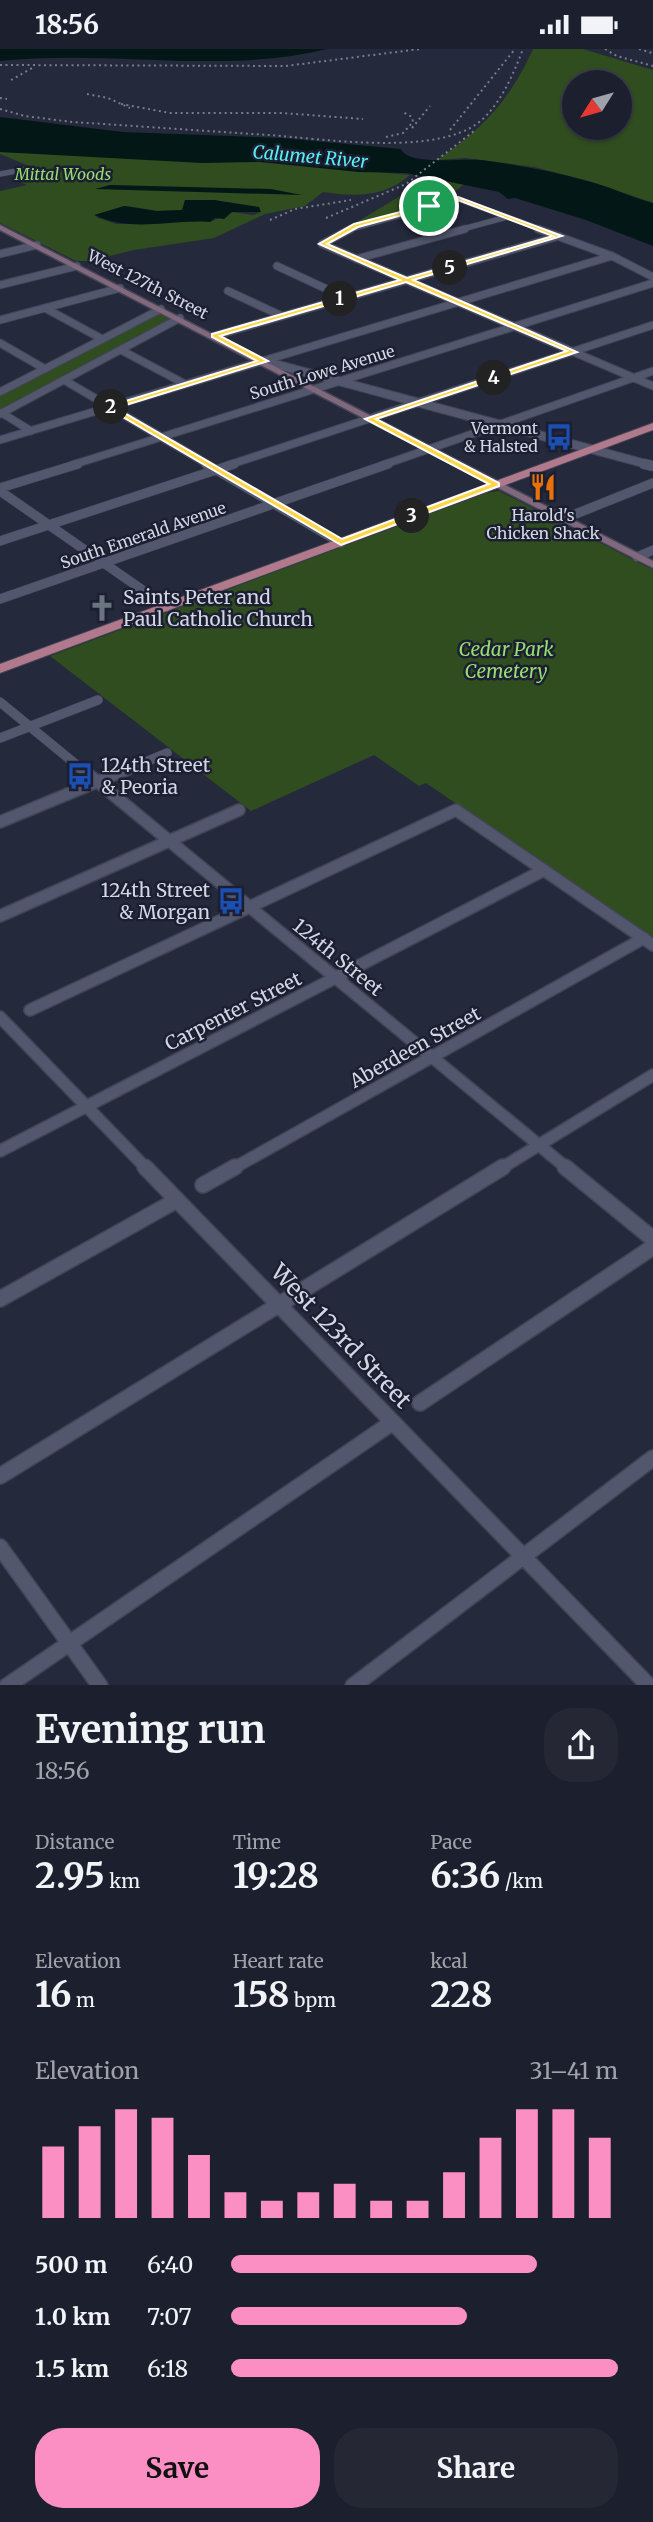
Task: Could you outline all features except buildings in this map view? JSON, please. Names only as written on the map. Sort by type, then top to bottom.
[{"type":"main road","name":"West 127th Street","points":[[0,227],[264,361],[312,390],[653,565]]},
{"type":"main road","points":[[0,669],[164,604],[653,421]]},
{"type":"main road","points":[[586,448],[653,426]]},
{"type":"main road","points":[[0,660],[164,604]]},
{"type":"street","points":[[0,174],[27,169]]},
{"type":"street","points":[[653,277],[612,256],[458,198],[356,226],[322,244],[653,386]]},
{"type":"street","points":[[356,259],[507,217]]},
{"type":"street","points":[[214,336],[559,236]]},
{"type":"street","points":[[0,254],[37,245]]},
{"type":"street","points":[[0,440],[612,256]]},
{"type":"street","points":[[0,285],[77,266]]},
{"type":"street","points":[[277,266],[346,298]]},
{"type":"street","name":"South Lowe Avenue","points":[[0,490],[653,283]]},
{"type":"street","points":[[0,320],[120,288]]},
{"type":"street","points":[[228,291],[282,316]]},
{"type":"street","points":[[45,308],[102,339]]},
{"type":"street","points":[[0,392],[161,309]]},
{"type":"street","points":[[1,414],[180,318]]},
{"type":"street","points":[[0,541],[653,325]]},
{"type":"street","points":[[0,343],[45,369]]},
{"type":"street","points":[[121,350],[185,384]]},
{"type":"street","points":[[264,361],[653,466]]},
{"type":"street","name":"South Emerald Avenue","points":[[0,599],[653,371]]},
{"type":"street","points":[[64,380],[337,540]]},
{"type":"street","points":[[1,414],[31,431]]},
{"type":"street","points":[[563,519],[653,483]]},
{"type":"street","points":[[0,490],[164,604]]},
{"type":"street","points":[[637,557],[653,550]]},
{"type":"street","points":[[0,738],[98,700]]},
{"type":"street","name":"124th Street","points":[[0,702],[653,1239]]},
{"type":"street","points":[[0,822],[167,753]]},
{"type":"street","points":[[0,916],[240,810]]},
{"type":"street","points":[[30,1010],[456,810],[648,942]]},
{"type":"street","name":"Carpenter Street","points":[[0,1151],[544,870]]},
{"type":"street","name":"Aberdeen Street","points":[[203,1185],[432,1057],[648,942]]},
{"type":"street","name":"West 123rd Street","points":[[2,1022],[649,1685]]},
{"type":"street","points":[[0,1476],[653,1075]]},
{"type":"street","points":[[0,1299],[177,1200]]},
{"type":"street","points":[[420,1403],[653,1247]]},
{"type":"street","points":[[6,1685],[393,1422]]},
{"type":"street","points":[[353,1685],[653,1458]]},
{"type":"street","points":[[0,1547],[100,1685]]},
{"type":"green space","points":[[533,49],[583,49],[653,70],[653,203],[589,181],[534,167],[465,158],[437,160],[482,125],[515,83]]},
{"type":"green space","name":"Mittal Woods","points":[[0,154],[268,162],[410,175],[391,188],[369,194],[323,192],[305,206],[265,214],[214,238],[134,250],[89,261],[76,261],[0,223],[0,191],[27,185],[13,179],[43,172]],"holes":[[[187,200],[214,200],[261,212],[253,215],[232,212],[210,222],[191,220],[156,224],[116,224],[96,217],[127,206],[157,211],[182,210]]]},
{"type":"green space","points":[[430,178],[464,184],[446,200],[352,225]]},
{"type":"green space","points":[[159,311],[175,319],[0,412],[0,394]]},
{"type":"green space","name":"Cedar Park Cemetery","points":[[499,491],[653,570],[653,939],[426,783],[419,786],[374,755],[251,811],[50,656],[486,493]]},
{"type":"water","points":[[0,49],[327,49],[247,60],[41,58],[0,61]]},
{"type":"water","name":"Calumet River","points":[[0,117],[123,132],[282,138],[401,149],[414,158],[481,160],[561,174],[653,203],[653,246],[586,220],[515,198],[508,199],[499,192],[406,173],[359,172],[260,162],[202,163],[0,152]]},
{"type":"water","points":[[110,185],[271,189],[302,195],[95,189]]},
{"type":"water","points":[[185,200],[214,200],[259,207],[261,212],[232,212],[224,219],[215,218],[210,222],[151,224],[123,223],[94,215],[124,206],[157,211],[182,210]]},
{"type":"railway","points":[[0,65],[286,66],[420,49]]},
{"type":"railway","points":[[450,130],[515,49]]},
{"type":"railway","points":[[0,109],[25,116],[72,122],[372,143],[426,141],[450,136],[480,122],[503,93],[523,49]]},
{"type":"railway","points":[[605,49],[617,56],[653,66]]},
{"type":"railway","points":[[639,49],[652,53]]},
{"type":"railway","points":[[11,80],[34,67]]},
{"type":"railway","points":[[87,94],[121,104]]},
{"type":"railway","points":[[0,98],[7,99]]},
{"type":"railway","points":[[121,104],[170,113],[282,113],[363,119]]},
{"type":"railway","points":[[121,104],[130,108]]},
{"type":"railway","points":[[412,128],[430,106]]},
{"type":"railway","points":[[386,137],[403,133],[413,122],[412,117],[403,112]]},
{"type":"railway","points":[[326,218],[406,184],[474,131]]},
{"type":"railway","points":[[270,220],[295,209],[351,200]]},
{"type":"place","name":"Vermont & Halsted","points":[[559,437]]},
{"type":"place","name":"Harold's Chicken Shack","points":[[543,487]]},
{"type":"place","name":"Saints Peter and Paul Catholic Church","points":[[102,608]]},
{"type":"place","name":"124th Street & Peoria","points":[[80,776]]},
{"type":"place","name":"124th Street & Morgan","points":[[231,901]]},
{"type":"route","points":[[429,206],[356,226],[322,244],[406,280],[214,336],[264,361],[110,407],[341,543],[496,484],[369,419],[573,352],[406,280],[559,236],[458,198],[429,206]]}]
